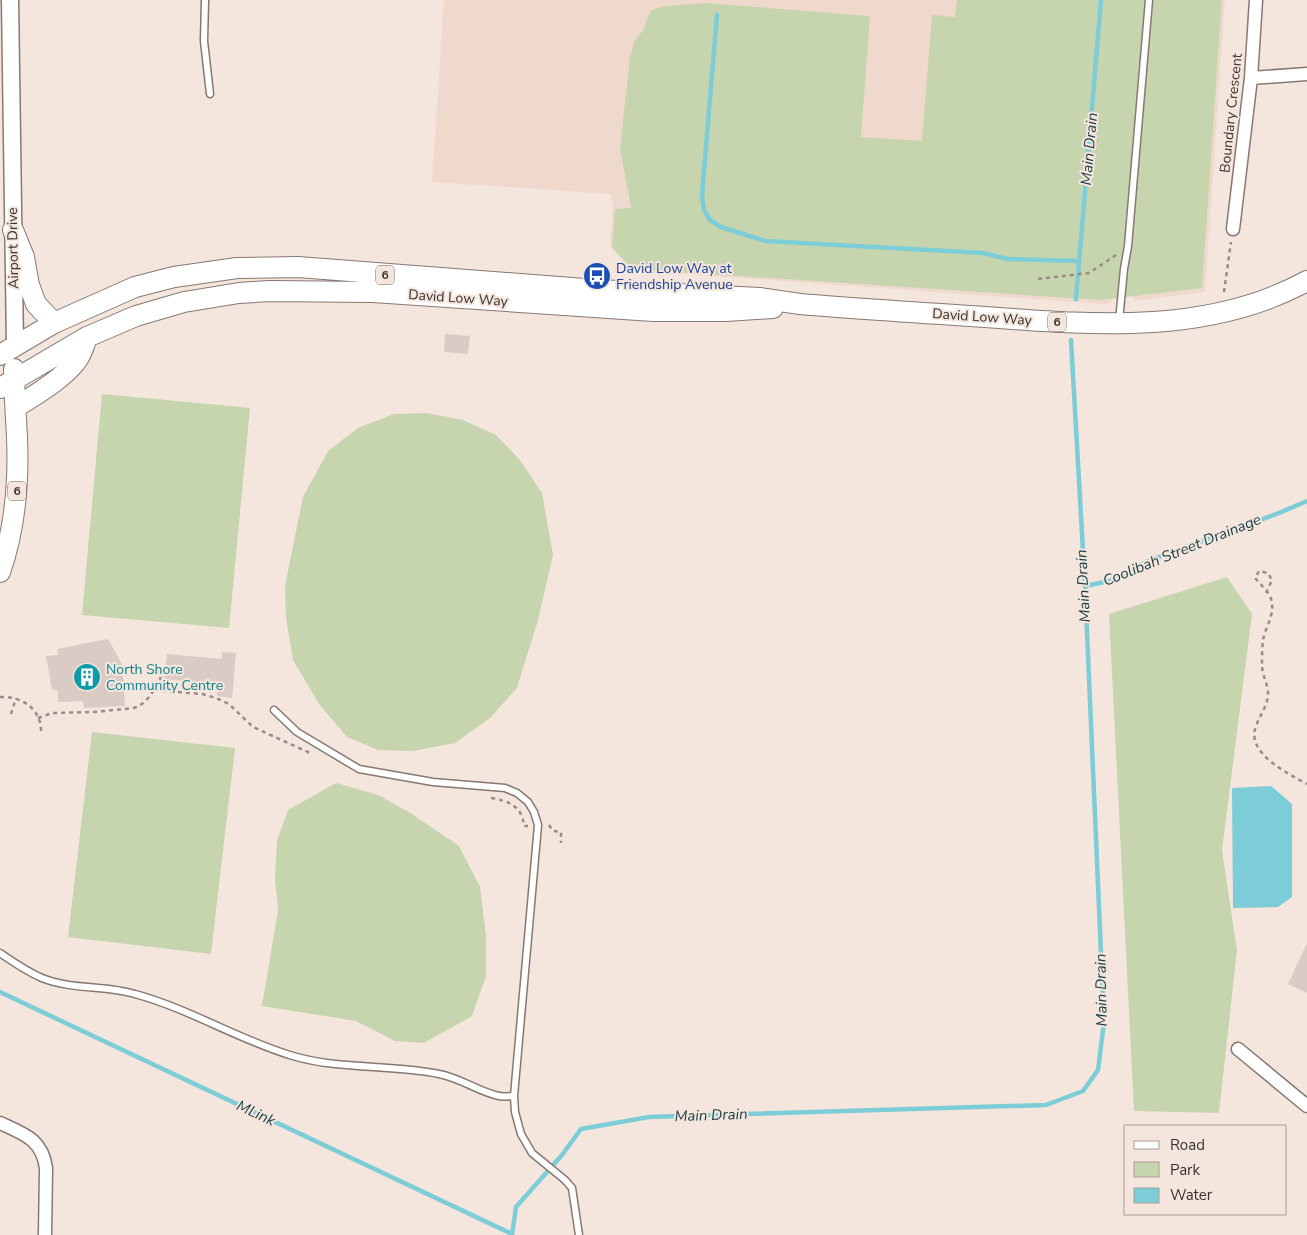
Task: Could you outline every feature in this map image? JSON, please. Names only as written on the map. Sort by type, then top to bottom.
[{"type":"main road","points":[[13,230],[24,257],[29,285],[36,304],[54,323]]},
{"type":"main road","name":"David Low Way","points":[[7,351],[54,323],[135,287],[174,277],[237,268],[298,267],[441,279],[653,302],[761,310],[800,304],[1054,322],[1119,324],[1166,322],[1210,316],[1247,307],[1307,281]]},
{"type":"main road","name":"David Low Way","points":[[7,384],[87,337],[136,316],[168,306],[212,296],[269,291],[373,292],[653,302]]},
{"type":"main road","points":[[7,351],[7,384],[16,407],[64,373],[80,356],[87,337]]},
{"type":"main road","name":"6","points":[[0,572],[9,543],[17,495],[18,441],[16,407]]},
{"type":"street","name":"Airport Drive","points":[[7,351],[13,230],[10,0]]},
{"type":"street","name":"Boundary Crescent","points":[[1233,229],[1251,78],[1256,0]]},
{"type":"street","points":[[1251,78],[1307,74]]},
{"type":"street","points":[[1238,1049],[1307,1106]]},
{"type":"street","points":[[0,1123],[33,1140],[41,1149],[45,1158],[45,1235]]},
{"type":"lane","points":[[206,0],[204,41],[210,94]]},
{"type":"lane","points":[[1119,324],[1128,246],[1148,0]]},
{"type":"lane","points":[[274,710],[297,732],[359,769],[433,782],[505,788],[517,793],[528,802],[534,812],[538,824],[514,1096],[515,1112],[521,1134],[532,1152],[572,1188],[579,1235]]},
{"type":"lane","points":[[0,953],[42,978],[69,985],[135,994],[294,1056],[327,1062],[438,1073],[500,1096],[514,1096]]},
{"type":"path","points":[[1224,292],[1233,229]]},
{"type":"path","points":[[1038,279],[1089,272],[1098,268],[1128,246]]},
{"type":"path","points":[[1266,593],[1272,580],[1268,573],[1259,572],[1255,578],[1271,600],[1271,615],[1263,640],[1262,667],[1268,694],[1255,728],[1256,740],[1263,755],[1276,767],[1307,784]]},
{"type":"path","points":[[38,718],[52,713],[94,712],[134,708],[140,706],[145,701],[161,677]]},
{"type":"path","points":[[0,697],[16,698],[31,707],[38,718],[41,733]]},
{"type":"path","points":[[11,714],[16,698]]},
{"type":"path","points":[[545,824],[553,831],[561,832],[560,843]]},
{"type":"shaded area","points":[[444,0],[1225,0],[1205,292],[1134,301],[1116,268],[1113,299],[1110,303],[1103,304],[631,270],[610,247],[613,204],[611,194],[432,182]]},
{"type":"green space","points":[[957,0],[1222,0],[1202,288],[1101,300],[632,269],[612,247],[615,209],[631,208],[620,149],[630,57],[634,42],[643,30],[652,10],[666,6],[706,3],[870,16],[861,137],[922,141],[932,15],[955,17]]},
{"type":"green space","points":[[102,394],[250,408],[229,628],[82,615]]},
{"type":"green space","points":[[427,413],[463,420],[496,435],[519,459],[542,493],[553,555],[538,620],[517,688],[490,718],[455,743],[413,751],[378,750],[347,737],[319,704],[293,660],[286,618],[285,586],[303,497],[328,451],[358,428],[394,414]]},
{"type":"green space","points":[[1227,577],[1252,614],[1222,850],[1237,950],[1219,1113],[1134,1111],[1109,614]]},
{"type":"green space","points":[[92,732],[235,748],[211,954],[68,937]]},
{"type":"green space","points":[[336,783],[378,795],[412,814],[459,846],[480,887],[486,936],[486,976],[472,1016],[424,1043],[395,1041],[356,1021],[262,1006],[278,910],[275,878],[277,841],[288,810]]},
{"type":"water","points":[[1271,786],[1292,804],[1292,897],[1278,907],[1233,908],[1232,788]]},
{"type":"building","points":[[445,334],[470,336],[468,354],[444,352]]},
{"type":"building","name":"North Shore Community Centre","points":[[108,639],[122,664],[125,706],[84,708],[83,701],[58,702],[58,691],[52,689],[46,656],[58,655],[57,649]]},
{"type":"building","points":[[222,652],[236,653],[232,698],[217,696],[218,684],[164,679],[167,654],[222,659]]},
{"type":"building","points":[[1307,943],[1307,993],[1288,984]]},
{"type":"waterway","name":"Main Drain","points":[[1076,299],[1101,0]]},
{"type":"waterway","points":[[717,15],[702,195],[704,210],[710,220],[721,227],[765,241],[983,253],[1008,259],[1079,261]]},
{"type":"waterway","name":"Main Drain","points":[[512,1235],[516,1207],[562,1155],[581,1129],[649,1117],[1046,1105],[1083,1091],[1098,1070],[1104,1022],[1085,586],[1071,340]]},
{"type":"waterway","name":"Coolibah Street Drainage","points":[[1085,586],[1114,580],[1148,561],[1307,501]]},
{"type":"waterway","name":"MLink","points":[[0,992],[512,1234]]},
{"type":"place","name":"David Low Way at Friendship Avenue","points":[[597,276]]},
{"type":"place","name":"North Shore Community Centre","points":[[87,677]]}]
